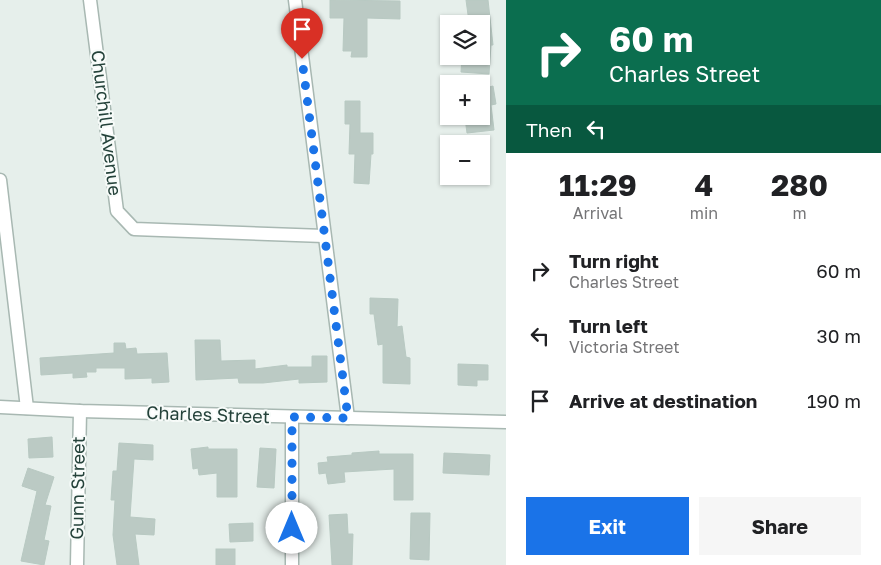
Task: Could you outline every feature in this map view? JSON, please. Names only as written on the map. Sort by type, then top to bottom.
[{"type":"street","name":"Churchill Avenue","points":[[90,0],[117,211],[134,229],[324,236]]},
{"type":"street","points":[[295,0],[348,418]]},
{"type":"street","points":[[0,180],[27,408]]},
{"type":"street","name":"Charles Street","points":[[0,408],[506,422]]},
{"type":"street","name":"Gunn Street","points":[[77,565],[80,411]]},
{"type":"street","points":[[292,417],[292,565]]},
{"type":"building","points":[[330,0],[400,1],[400,19],[367,18],[367,57],[351,57],[352,51],[343,51],[344,18],[330,18]]},
{"type":"building","points":[[466,0],[488,0],[490,15],[468,15]]},
{"type":"building","points":[[490,18],[493,45],[491,45],[490,60]]},
{"type":"building","points":[[461,65],[490,65],[489,74],[461,72]]},
{"type":"building","points":[[493,86],[496,104],[491,105],[494,130],[467,133],[466,125],[490,125],[490,87]]},
{"type":"building","points":[[345,101],[360,101],[360,133],[373,133],[373,154],[371,154],[369,184],[354,183],[355,154],[349,154],[350,124],[345,124]]},
{"type":"building","points":[[370,298],[398,299],[397,327],[402,326],[406,357],[410,358],[410,384],[383,383],[383,344],[378,345],[374,314],[370,314]]},
{"type":"building","points":[[195,340],[220,340],[221,361],[255,360],[255,369],[287,365],[287,367],[312,367],[312,356],[327,356],[327,382],[299,383],[299,379],[263,383],[239,383],[238,378],[196,380]]},
{"type":"building","points":[[114,343],[125,343],[126,349],[136,348],[137,354],[167,353],[169,382],[152,383],[152,378],[125,379],[125,368],[96,368],[96,372],[86,372],[87,377],[73,378],[73,373],[41,375],[40,358],[114,353]]},
{"type":"building","points":[[458,364],[488,365],[488,380],[477,380],[477,386],[458,385]]},
{"type":"building","points":[[52,437],[53,457],[29,458],[28,439]]},
{"type":"building","points":[[119,443],[153,445],[153,460],[134,459],[130,517],[155,519],[154,535],[135,534],[139,565],[117,565],[113,535],[115,500],[111,500],[113,471],[117,471]]},
{"type":"building","points":[[208,447],[208,449],[237,449],[237,497],[217,497],[217,473],[199,475],[198,468],[193,469],[191,449]]},
{"type":"building","points":[[260,448],[276,449],[274,488],[257,487]]},
{"type":"building","points":[[379,451],[379,454],[413,454],[413,500],[394,500],[394,469],[344,472],[345,482],[328,484],[326,473],[319,474],[318,463],[328,462],[327,457]]},
{"type":"building","points":[[444,453],[490,455],[489,475],[443,473]]},
{"type":"building","points":[[28,468],[54,477],[45,505],[51,506],[44,540],[49,541],[44,565],[21,561],[37,491],[22,486]]},
{"type":"building","points":[[411,513],[430,513],[429,560],[410,559]]},
{"type":"building","points":[[347,514],[348,534],[353,534],[352,565],[332,565],[329,515]]},
{"type":"building","points":[[253,523],[253,541],[230,542],[229,524]]},
{"type":"building","points":[[216,549],[235,549],[235,565],[216,565]]},
{"type":"route","points":[[292,528],[292,417],[348,418],[302,59]]}]
